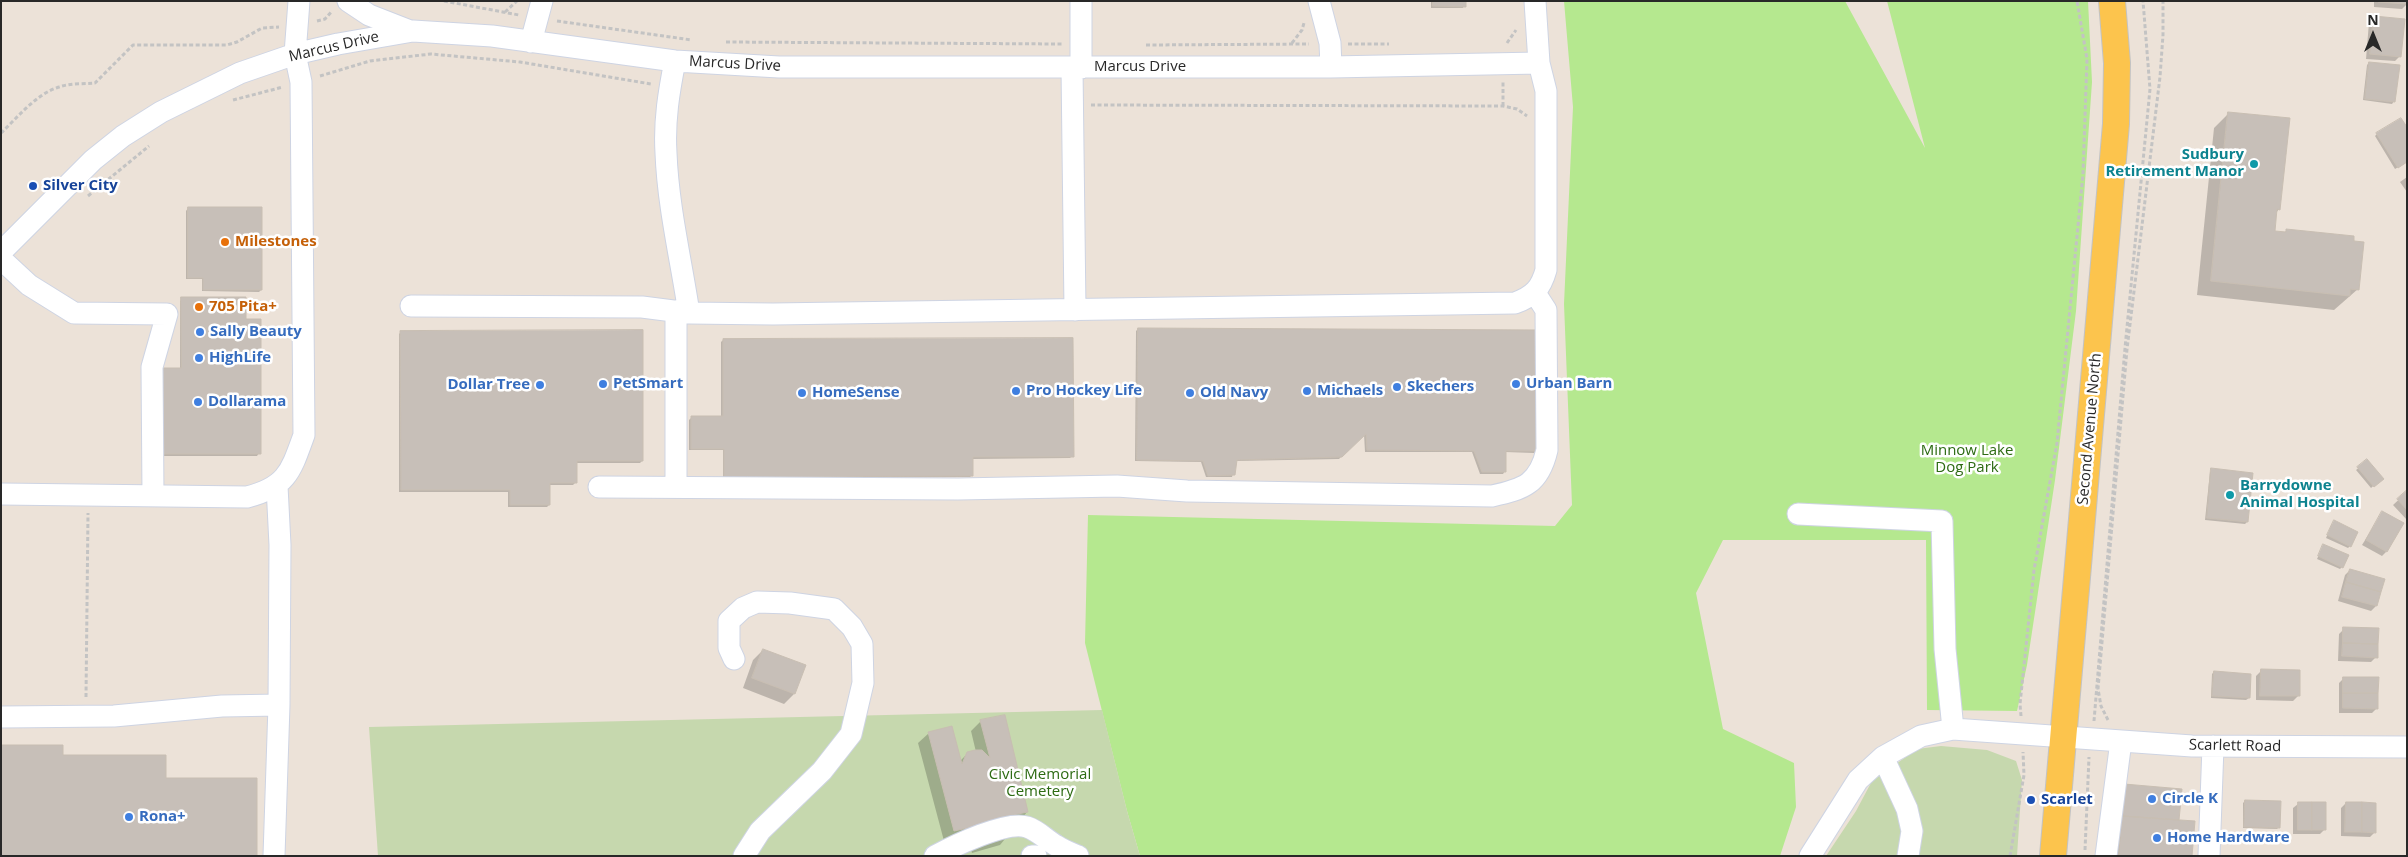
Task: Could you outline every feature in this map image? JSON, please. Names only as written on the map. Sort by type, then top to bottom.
[{"type":"main road","name":"Second Avenue North","points":[[2053,856],[2116,124],[2117,63],[2112,1]]},
{"type":"street","points":[[1,494],[247,497],[277,486],[292,468],[304,435],[301,82],[295,54],[299,1]]},
{"type":"street","points":[[1075,310],[1077,68],[1081,45],[1081,1]]},
{"type":"street","points":[[411,306],[642,308],[682,312],[1075,310],[1516,303],[1535,293],[1542,284],[1546,270],[1546,91],[1539,63],[1535,1]]},
{"type":"street","points":[[342,4],[413,31]]},
{"type":"street","points":[[1313,9],[1330,43],[1331,67]]},
{"type":"street","points":[[531,42],[540,10]]},
{"type":"street","name":"Marcus Drive","points":[[1,252],[93,160],[123,136],[161,112],[240,73],[295,54],[338,44],[413,31],[492,36],[675,61],[779,67],[1331,67],[1539,63]]},
{"type":"street","points":[[675,61],[670,87],[666,131],[667,169],[682,312],[676,487]]},
{"type":"street","points":[[1,259],[29,285],[74,313],[168,314],[152,367],[153,495]]},
{"type":"street","points":[[599,487],[958,489],[1117,486],[1188,492],[1492,496],[1520,490],[1530,483],[1543,468],[1547,450],[1546,310],[1535,293]]},
{"type":"street","points":[[274,856],[279,705],[280,545],[277,486]]},
{"type":"street","points":[[1798,514],[1942,521],[1945,649],[1952,729]]},
{"type":"street","points":[[734,659],[729,648],[729,620],[743,608],[757,602],[790,602],[834,609],[852,627],[862,644],[863,683],[851,734],[822,771],[760,831],[744,856]]},
{"type":"street","points":[[1,717],[114,716],[222,706],[279,705]]},
{"type":"street","name":"Scarlett Road","points":[[1810,856],[1858,780],[1883,758],[1921,736],[1952,729],[2212,746],[2407,747]]},
{"type":"street","points":[[2106,856],[2121,741]]},
{"type":"street","points":[[2209,856],[2212,746]]},
{"type":"street","points":[[1883,758],[1908,809],[1912,831],[1908,856]]},
{"type":"street","points":[[936,856],[973,837],[1016,825],[1026,826],[1038,832],[1056,846],[1078,856]]},
{"type":"path","points":[[444,1],[505,12],[540,10],[698,41]]},
{"type":"path","points":[[505,12],[517,1]]},
{"type":"path","points":[[2010,856],[2024,774],[2020,704],[2034,570],[2057,443],[2083,174],[2087,59],[2077,1]]},
{"type":"path","points":[[2085,856],[2087,779],[2150,90],[2143,1]]},
{"type":"path","points":[[2108,718],[2101,706],[2098,689],[2127,348],[2160,77],[2163,1]]},
{"type":"path","points":[[1,133],[48,91],[61,86],[95,84],[133,45],[227,45],[237,42],[262,28],[297,25],[326,19],[342,4]]},
{"type":"path","points":[[1291,44],[1302,30],[1313,9]]},
{"type":"path","points":[[725,42],[1081,45]]},
{"type":"path","points":[[1143,45],[1398,44]]},
{"type":"path","points":[[230,102],[245,96],[301,82],[370,61],[431,54],[520,62],[576,73],[670,87]]},
{"type":"path","points":[[1087,114],[1090,105],[1503,106],[1517,109],[1528,118]]},
{"type":"path","points":[[82,201],[136,154],[155,141]]},
{"type":"path","points":[[86,716],[88,495]]},
{"type":"green space","name":"Minnow Lake Dog Park","points":[[1564,1],[1845,1],[1925,148],[1887,1],[2088,1],[2092,82],[2076,311],[2055,480],[2027,665],[2017,711],[1927,710],[1926,540],[1723,540],[1696,593],[1723,729],[1794,763],[1796,807],[1780,856],[1140,856],[1085,643],[1088,515],[1555,526],[1572,505],[1564,304],[1573,107]]},
{"type":"green space","name":"Civic Memorial Cemetery","points":[[1102,710],[1140,856],[378,856],[369,727]]},
{"type":"green space","points":[[1941,746],[1987,750],[2016,761],[2022,780],[2017,856],[1826,856],[1856,811],[1872,781],[1917,749]]},
{"type":"building","points":[[1433,1],[1466,1],[1466,7],[1433,6]]},
{"type":"building","points":[[2378,1],[2407,1],[2407,4],[2378,2]]},
{"type":"building","points":[[2374,16],[2405,19],[2401,57],[2370,54]]},
{"type":"building","points":[[2369,62],[2400,65],[2395,102],[2365,99]]},
{"type":"building","name":"Sudbury Retirement Manor","points":[[2228,112],[2290,118],[2280,210],[2277,209],[2275,231],[2286,232],[2286,229],[2354,236],[2354,241],[2364,242],[2359,290],[2350,289],[2350,296],[2211,281]]},
{"type":"building","points":[[2401,118],[2407,127],[2407,162],[2398,168],[2376,133]]},
{"type":"building","name":"Milestones","points":[[188,207],[262,207],[262,290],[203,290],[203,278],[188,278]]},
{"type":"building","points":[[181,297],[246,297],[246,319],[261,319],[261,454],[161,454],[161,368],[181,368]]},
{"type":"building","points":[[1138,328],[1539,330],[1538,451],[1506,451],[1506,472],[1482,472],[1474,451],[1367,450],[1366,434],[1342,457],[1237,460],[1235,475],[1208,476],[1203,461],[1137,460]]},
{"type":"building","points":[[643,330],[643,461],[577,461],[577,483],[550,483],[550,505],[510,505],[510,490],[401,490],[400,331]]},
{"type":"building","points":[[1073,338],[1074,457],[973,457],[973,476],[724,477],[724,449],[691,449],[691,416],[723,416],[723,339]]},
{"type":"building","points":[[2367,459],[2384,479],[2374,487],[2357,467]]},
{"type":"building","name":"Barrydowne Animal Hospital","points":[[2211,468],[2253,473],[2248,522],[2207,518]]},
{"type":"building","points":[[2407,490],[2407,510],[2397,499]]},
{"type":"building","points":[[2382,511],[2404,523],[2387,552],[2366,540]]},
{"type":"building","points":[[2334,520],[2358,532],[2351,547],[2327,535]]},
{"type":"building","points":[[2323,544],[2349,555],[2343,568],[2318,556]]},
{"type":"building","points":[[2350,569],[2385,579],[2381,592],[2346,582]]},
{"type":"building","points":[[2346,582],[2381,592],[2377,606],[2342,597]]},
{"type":"building","points":[[2343,627],[2379,628],[2378,644],[2343,643]]},
{"type":"building","points":[[2343,643],[2378,644],[2378,658],[2342,656]]},
{"type":"building","points":[[763,649],[806,665],[795,694],[752,678]]},
{"type":"building","points":[[2261,669],[2300,670],[2300,696],[2260,696]]},
{"type":"building","points":[[2214,671],[2251,674],[2250,698],[2212,696]]},
{"type":"building","points":[[2343,677],[2379,677],[2378,693],[2343,693]]},
{"type":"building","points":[[2343,693],[2378,693],[2378,709],[2343,708]]},
{"type":"building","points":[[1005,715],[1028,812],[1007,816],[1012,835],[977,826],[954,831],[928,732],[952,726],[962,764],[967,752],[975,750],[982,750],[990,758],[980,720]]},
{"type":"building","name":"Rona+","points":[[1,745],[63,745],[63,755],[166,755],[166,778],[257,778],[257,856],[1,856]]},
{"type":"building","name":"Circle K","points":[[2124,784],[2182,789],[2179,820],[2122,816]]},
{"type":"building","points":[[2245,800],[2281,801],[2280,828],[2244,827]]},
{"type":"building","points":[[2298,802],[2312,802],[2312,830],[2298,830]]},
{"type":"building","points":[[2312,802],[2326,802],[2326,830],[2312,830]]},
{"type":"building","points":[[2346,802],[2362,802],[2362,832],[2345,832]]},
{"type":"building","points":[[2362,802],[2376,803],[2376,833],[2362,832]]},
{"type":"building","name":"Home Hardware","points":[[2122,816],[2195,821],[2192,856],[2119,856]]},
{"type":"place","name":"Sudbury Retirement Manor","points":[[2254,164]]},
{"type":"place","name":"Silver City","points":[[33,186]]},
{"type":"place","name":"Milestones","points":[[225,242]]},
{"type":"place","name":"705 Pita+","points":[[199,307]]},
{"type":"place","name":"Sally Beauty","points":[[200,332]]},
{"type":"place","name":"HighLife","points":[[199,358]]},
{"type":"place","name":"PetSmart","points":[[603,384]]},
{"type":"place","name":"Urban Barn","points":[[1516,384]]},
{"type":"place","name":"Dollar Tree","points":[[540,385]]},
{"type":"place","name":"Skechers","points":[[1397,387]]},
{"type":"place","name":"Pro Hockey Life","points":[[1016,391]]},
{"type":"place","name":"Michaels","points":[[1307,391]]},
{"type":"place","name":"HomeSense","points":[[802,393]]},
{"type":"place","name":"Old Navy","points":[[1190,393]]},
{"type":"place","name":"Dollarama","points":[[198,402]]},
{"type":"place","name":"Barrydowne Animal Hospital","points":[[2230,495]]},
{"type":"place","name":"Circle K","points":[[2152,799]]},
{"type":"place","name":"Scarlet","points":[[2031,800]]},
{"type":"place","name":"Rona+","points":[[129,817]]},
{"type":"place","name":"Home Hardware","points":[[2157,838]]}]
